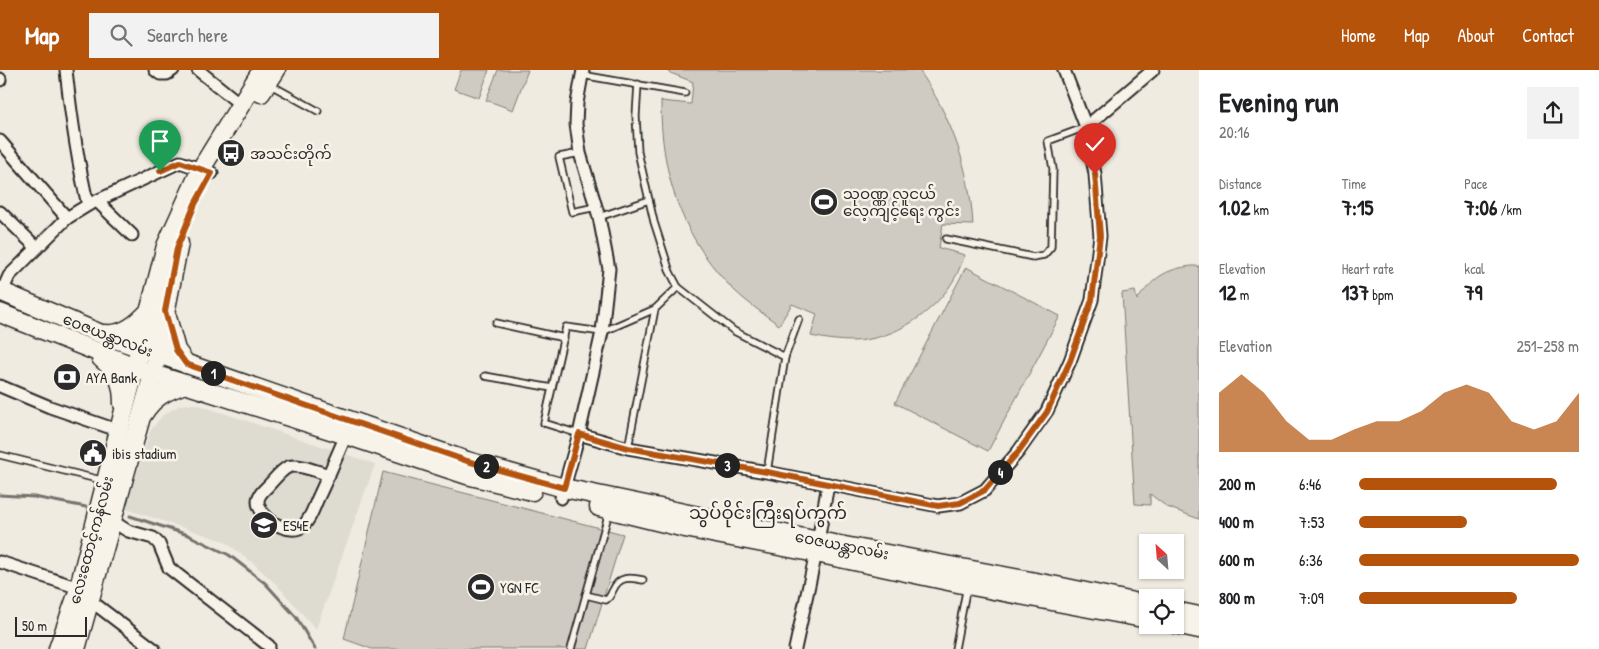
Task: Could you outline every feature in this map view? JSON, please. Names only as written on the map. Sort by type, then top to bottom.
[{"type":"main road","name":"လေးထောင့်ကန်လမ်း","points":[[76,649],[82,595],[106,482],[127,425],[153,374],[149,351],[158,310],[177,248],[206,171],[240,104],[266,75]]},
{"type":"main road","name":"လေးထောင့်ကန်လမ်း","points":[[206,171],[249,111],[266,75]]},
{"type":"main road","name":"ဝေဇယန္တာလမ်း","points":[[1,292],[101,334],[609,510],[684,528],[817,547]]},
{"type":"main road","points":[[101,334],[109,335],[131,328],[158,310],[176,350],[186,364]]},
{"type":"main road","name":"ဝေဇယန္တာလမ်း","points":[[0,313],[153,374],[467,475],[1004,584],[1139,617]]},
{"type":"main road","points":[[93,351],[119,377],[123,389],[127,425]]},
{"type":"main road","name":"လေးထောင့်ကန်လမ်း","points":[[58,649],[112,521],[136,368],[149,351]]},
{"type":"main road","points":[[127,425],[163,393],[185,384]]},
{"type":"main road","name":"ဝေဇယန္တာလမ်း","points":[[1004,584],[1139,604]]},
{"type":"main road","points":[[1184,613],[1199,616]]},
{"type":"main road","points":[[1184,626],[1199,629]]},
{"type":"street","points":[[66,70],[76,150],[93,203],[132,235]]},
{"type":"street","points":[[155,70],[160,74],[167,74],[173,70]]},
{"type":"street","points":[[198,70],[240,104]]},
{"type":"street","points":[[579,434],[628,448],[767,472],[938,506],[960,503],[985,490],[1018,452],[1047,412],[1070,361],[1092,300],[1100,236],[1095,174],[1086,128],[1064,70]]},
{"type":"street","points":[[1086,128],[1153,70]]},
{"type":"street","points":[[563,493],[579,434],[602,332],[609,269],[598,212],[580,153],[576,124],[582,73]]},
{"type":"street","points":[[0,141],[67,218]]},
{"type":"street","points":[[1,292],[5,274],[37,248],[67,218],[93,203],[180,162],[206,171]]},
{"type":"street","points":[[0,212],[37,248]]},
{"type":"street","points":[[0,386],[50,407],[127,425]]},
{"type":"street","points":[[329,475],[295,467],[286,468],[260,494],[259,507],[264,516],[279,526],[298,530],[308,520],[329,475],[346,435]]},
{"type":"street","points":[[795,649],[817,547],[828,484]]},
{"type":"street","points":[[112,521],[128,531],[153,538],[159,544],[169,568],[269,646]]},
{"type":"street","points":[[0,562],[82,595],[154,649]]},
{"type":"lane","points":[[582,73],[685,93]]},
{"type":"lane","points":[[266,75],[318,111]]},
{"type":"lane","points":[[638,84],[636,116],[638,152],[654,222],[670,272],[678,287],[734,331],[785,357]]},
{"type":"lane","points":[[946,239],[1033,257],[1044,256],[1051,247],[1053,169],[1048,141],[1086,128]]},
{"type":"lane","points":[[580,153],[559,157],[572,212],[598,212],[649,200]]},
{"type":"lane","points":[[579,434],[544,423],[566,326],[602,332],[655,309],[678,287]]},
{"type":"lane","points":[[628,448],[655,309]]},
{"type":"lane","points":[[767,472],[785,357],[799,319]]},
{"type":"lane","points":[[496,323],[564,338]]},
{"type":"lane","points":[[484,376],[552,388]]},
{"type":"lane","points":[[0,455],[106,482]]},
{"type":"lane","points":[[571,649],[609,510]]},
{"type":"lane","points":[[955,649],[969,577]]},
{"type":"lane","points":[[586,595],[606,600],[610,597],[616,584],[622,579],[643,580]]},
{"type":"shaded area","points":[[461,70],[489,70],[479,98],[454,89]]},
{"type":"shaded area","points":[[498,70],[528,70],[513,110],[486,100]]},
{"type":"shaded area","name":"သုဝဏ္ဏ လူငယ် လေ့ကျင့်ရေး ကွင်း","points":[[669,70],[919,70],[941,106],[957,144],[968,184],[971,204],[973,225],[943,224],[939,248],[965,255],[948,289],[938,301],[913,322],[884,335],[853,341],[811,336],[817,314],[792,304],[779,325],[752,306],[728,284],[711,264],[685,222],[676,199],[664,152],[661,101],[691,104],[693,82],[668,72]]},
{"type":"shaded area","points":[[1199,266],[1199,519],[1167,507],[1150,494],[1150,505],[1135,504],[1122,293],[1135,291],[1137,300],[1148,286],[1160,276],[1182,267]]},
{"type":"shaded area","points":[[966,267],[1060,316],[988,451],[895,403]]},
{"type":"shaded area","name":"ES4E","points":[[196,404],[375,464],[316,629],[276,584],[224,541],[126,509],[150,431],[163,415],[180,405]]},
{"type":"shaded area","name":"YGN FC","points":[[383,472],[623,534],[588,649],[372,649],[344,639]]},
{"type":"waterway","points":[[0,495],[34,497],[86,507]]},
{"type":"waterway","points":[[130,516],[188,535],[229,555],[265,583],[296,617],[315,649]]},
{"type":"place","name":"အသင်းတိုက်","points":[[231,153]]},
{"type":"place","name":"သုဝဏ္ဏ လူငယ် လေ့ကျင့်ရေး ကွင်း","points":[[824,202]]},
{"type":"place","name":"AYA Bank","points":[[67,377]]},
{"type":"place","name":"ibis stadium","points":[[93,453]]},
{"type":"place","name":"ES4E","points":[[264,525]]},
{"type":"place","name":"YGN FC","points":[[481,587]]},
{"type":"district","name":"သွပ်ဝိုင်းကြီးရပ်ကွက်","points":[[768,512]]},
{"type":"route","points":[[160,171],[180,162],[212,173],[195,204],[177,248],[165,311],[176,350],[186,364],[467,461],[564,488],[579,434],[628,448],[767,472],[938,506],[960,503],[985,490],[1018,452],[1047,412],[1070,361],[1092,300],[1100,236],[1095,174]]}]
